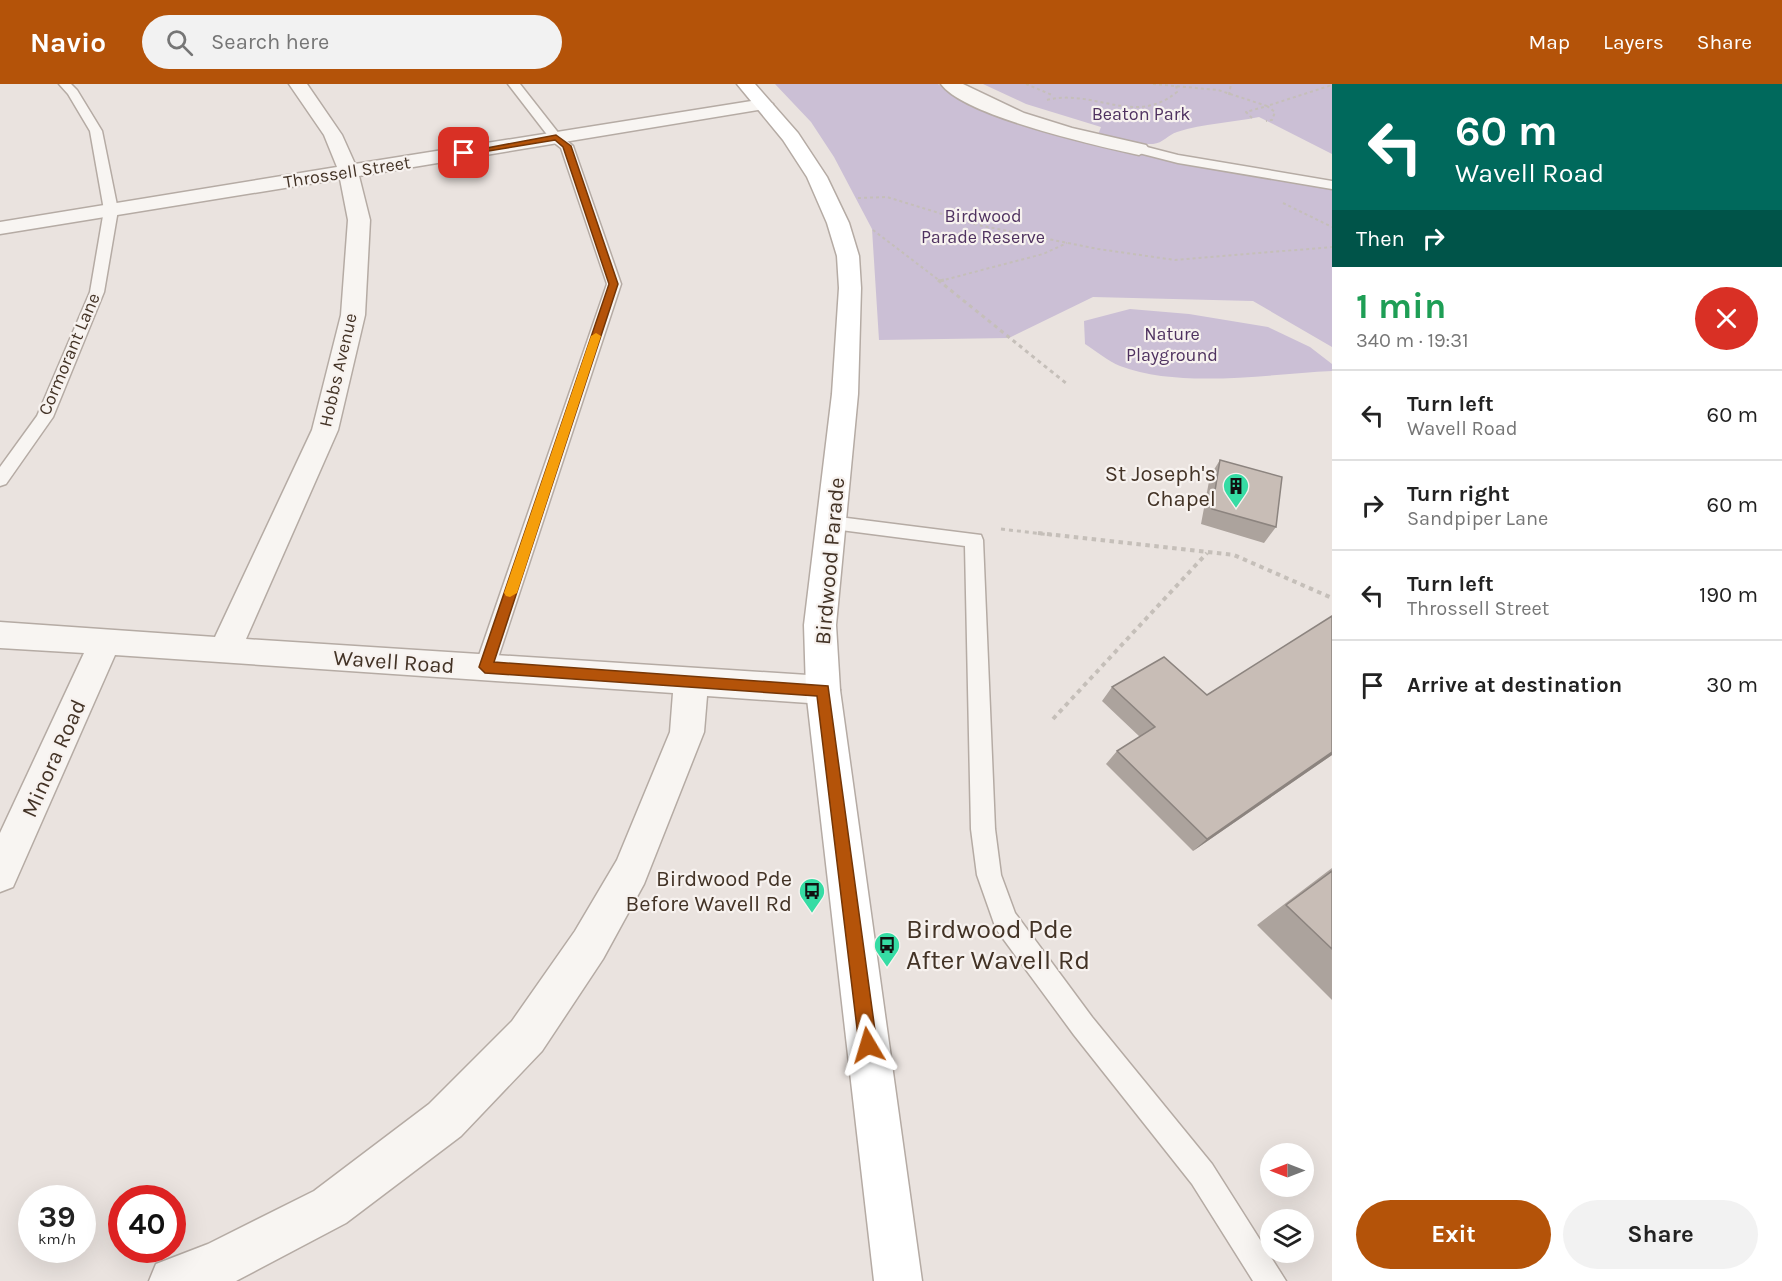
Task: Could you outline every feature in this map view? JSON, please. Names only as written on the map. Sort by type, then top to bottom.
[{"type":"street","name":"Hobbs Avenue","points":[[225,650],[325,430],[353,315],[359,220],[348,171],[333,135],[298,84]]},
{"type":"street","points":[[950,84],[976,99],[1025,118],[1139,149]]},
{"type":"street","name":"Throssell Street","points":[[0,228],[556,138],[755,94]]},
{"type":"street","name":"Birdwood Parade","points":[[755,94],[791,137],[817,177],[838,223],[848,256],[850,288],[845,394],[820,625],[823,690],[898,1281]]},
{"type":"street","name":"Wavell Road","points":[[0,635],[823,690]]},
{"type":"street","name":"Minora Road","points":[[0,874],[105,642]]},
{"type":"street","points":[[172,1281],[219,1264],[330,1207],[445,1120],[527,1036],[590,945],[631,871],[687,732],[691,681]]},
{"type":"lane","name":"Cormorant Lane","points":[[0,480],[45,417],[97,292],[111,210],[96,131],[73,92],[65,84]]},
{"type":"lane","points":[[485,667],[614,284],[567,146],[556,138],[514,84]]},
{"type":"lane","points":[[1139,149],[1178,159],[1332,185]]},
{"type":"lane","points":[[831,523],[974,540],[983,829],[989,875],[1005,920],[1083,1026],[1202,1174],[1271,1281]]},
{"type":"path","points":[[1026,84],[1052,95]]},
{"type":"path","points":[[1153,84],[1177,88],[1202,88],[1267,106],[1275,112],[1272,120],[1266,121]]},
{"type":"path","points":[[1083,94],[1147,106],[1171,100],[1177,88],[1176,84]]},
{"type":"path","points":[[1229,94],[1230,84]]},
{"type":"path","points":[[1252,118],[1246,112],[1331,87]]},
{"type":"path","points":[[1044,104],[1052,95],[1058,93]]},
{"type":"path","points":[[851,199],[887,197],[978,225],[1068,243],[1175,260],[1258,255],[1332,247]]},
{"type":"path","points":[[872,229],[1068,384]]},
{"type":"path","points":[[939,281],[1042,254],[1068,243]]},
{"type":"path","points":[[974,540],[998,528],[1234,555],[1332,598]]},
{"type":"path","points":[[1053,719],[1208,553]]},
{"type":"green space","name":"Birdwood Parade Reserve","points":[[775,84],[938,84],[970,104],[1105,147],[1332,190],[1332,347],[1253,301],[1093,297],[1009,338],[879,340],[872,229],[834,157],[811,122]]},
{"type":"green space","name":"Beaton Park","points":[[983,84],[1332,84],[1332,154],[1259,117],[1187,129],[1174,133],[1160,142],[1139,144],[1098,135],[1101,127],[1026,104]]},
{"type":"green space","name":"Nature Playground","points":[[1130,309],[1189,314],[1268,327],[1310,347],[1332,364],[1332,371],[1253,377],[1197,378],[1144,373],[1120,366],[1085,344],[1084,321]]},
{"type":"building","points":[[1220,460],[1282,477],[1276,527],[1212,509]]},
{"type":"building","points":[[1332,616],[1332,752],[1207,839],[1117,751],[1155,727],[1112,687],[1164,657],[1207,695]]},
{"type":"building","points":[[1332,871],[1332,949],[1286,905]]},
{"type":"slow traffic","points":[[510,593],[596,336]]},
{"type":"place","name":"St Joseph's Chapel","points":[[1236,509]]},
{"type":"place","name":"Birdwood Pde Before Wavell Rd","points":[[812,914]]},
{"type":"place","name":"Birdwood Pde After Wavell Rd","points":[[887,968]]},
{"type":"route","points":[[464,153],[556,138],[567,146],[614,284],[485,667],[823,690],[868,1045]]}]
